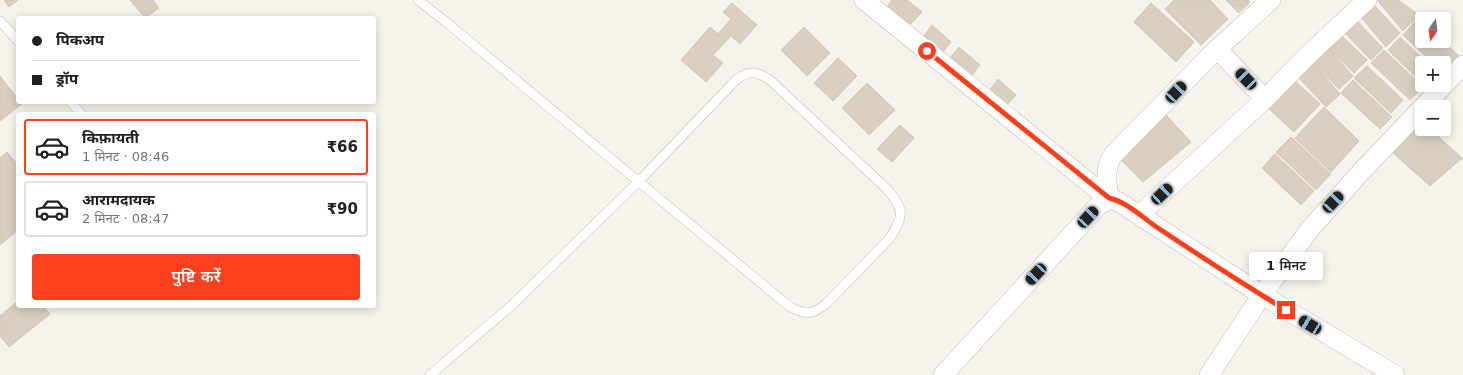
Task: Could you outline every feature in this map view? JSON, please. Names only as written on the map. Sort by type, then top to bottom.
[{"type":"street","points":[[864,0],[1109,198],[1116,200],[1262,295],[1394,375]]},
{"type":"street","points":[[1109,198],[1106,176],[1108,164],[1113,155],[1217,49],[1271,0]]},
{"type":"street","points":[[1139,215],[1265,99],[1308,55],[1367,0]]},
{"type":"street","points":[[1217,49],[1265,99]]},
{"type":"street","points":[[1429,100],[1463,65]]},
{"type":"street","points":[[1209,375],[1262,295],[1319,218],[1415,115]]},
{"type":"street","points":[[943,375],[1098,206],[1109,198]]},
{"type":"lane","points":[[418,0],[446,22],[638,182],[790,307],[800,312],[808,313],[817,311],[826,304],[890,238],[898,225],[901,210],[897,200],[886,188],[770,80],[758,73],[746,73],[737,79],[638,182],[511,306],[430,375]]},
{"type":"lane","points":[[0,21],[16,39]]},
{"type":"lane","points":[[73,104],[79,112]]},
{"type":"building","points":[[4,0],[18,0],[9,7]]},
{"type":"building","points":[[130,0],[153,0],[159,8],[148,16],[143,16]]},
{"type":"building","points":[[892,0],[907,0],[922,12],[909,26],[886,8]]},
{"type":"building","points":[[1174,0],[1210,0],[1228,19],[1201,45],[1165,9]]},
{"type":"building","points":[[1226,0],[1248,0],[1250,2],[1239,13]]},
{"type":"building","points":[[1398,0],[1415,12],[1415,19],[1403,31],[1378,1]]},
{"type":"building","points":[[1370,1],[1400,33],[1386,47],[1360,16]]},
{"type":"building","points":[[732,3],[757,25],[740,44],[731,36],[713,55],[723,63],[706,82],[681,60],[710,27],[718,34],[731,19],[723,12]]},
{"type":"building","points":[[1151,3],[1194,42],[1176,62],[1134,22]]},
{"type":"building","points":[[1353,17],[1383,48],[1371,60],[1341,29]]},
{"type":"building","points":[[1415,21],[1415,46],[1403,35]]},
{"type":"building","points":[[932,25],[951,42],[941,54],[923,37]]},
{"type":"building","points":[[804,27],[830,53],[807,76],[781,50]]},
{"type":"building","points":[[1338,32],[1367,60],[1354,73],[1325,45]]},
{"type":"building","points":[[1400,37],[1420,56],[1415,56],[1415,76],[1388,50]]},
{"type":"building","points":[[1325,45],[1353,76],[1339,89],[1311,60]]},
{"type":"building","points":[[959,47],[980,65],[970,78],[949,59]]},
{"type":"building","points":[[1417,48],[1450,48],[1460,57],[1451,66],[1451,56],[1426,56]]},
{"type":"building","points":[[1384,50],[1415,79],[1415,92],[1418,92],[1410,100],[1371,63]]},
{"type":"building","points":[[838,58],[857,76],[833,101],[814,83]]},
{"type":"building","points":[[1311,60],[1340,94],[1326,107],[1297,76]]},
{"type":"building","points":[[1367,66],[1403,100],[1391,113],[1354,78]]},
{"type":"building","points":[[0,76],[16,96],[16,104],[22,104],[0,121]]},
{"type":"building","points":[[998,79],[1016,95],[1005,107],[989,91]]},
{"type":"building","points":[[1353,80],[1392,117],[1380,129],[1341,93]]},
{"type":"building","points":[[1295,81],[1320,104],[1294,132],[1267,107]]},
{"type":"building","points":[[867,83],[895,110],[869,135],[842,108]]},
{"type":"building","points":[[1324,107],[1359,141],[1331,172],[1295,138]]},
{"type":"building","points":[[1164,113],[1191,142],[1143,182],[1119,158]]},
{"type":"building","points":[[900,125],[914,138],[892,162],[877,149]]},
{"type":"building","points":[[1415,129],[1415,136],[1438,136],[1462,158],[1430,186],[1391,151]]},
{"type":"building","points":[[1291,137],[1331,174],[1316,190],[1276,152]]},
{"type":"building","points":[[7,152],[16,163],[16,232],[0,245],[0,158]]},
{"type":"building","points":[[1275,154],[1314,191],[1301,205],[1262,168]]},
{"type":"building","points":[[16,303],[16,308],[45,308],[50,314],[9,347],[0,336],[0,316]]},
{"type":"route","points":[[927,51],[1109,198],[1116,200],[1286,310]]}]
